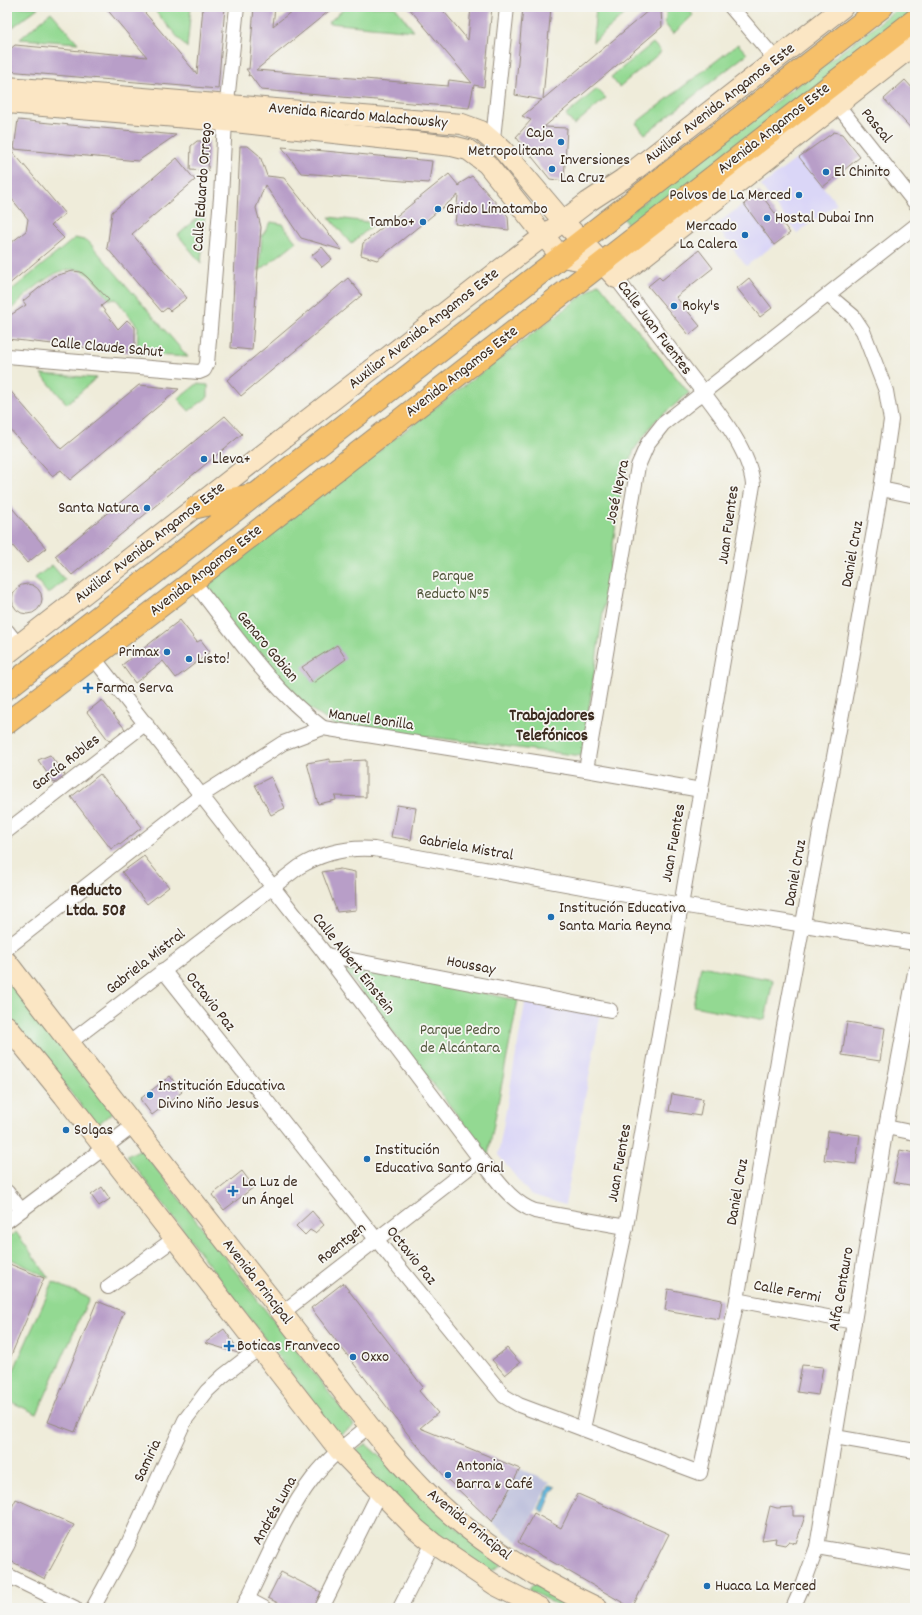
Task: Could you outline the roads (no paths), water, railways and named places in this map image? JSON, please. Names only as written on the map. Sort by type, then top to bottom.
[{"type":"main road","name":"Avenida Angamos Este","points":[[7,688],[882,7]]},
{"type":"main road","name":"Avenida Angamos Este","points":[[7,723],[193,581],[609,271],[831,97],[915,20]]},
{"type":"main road","points":[[197,507],[256,494]]},
{"type":"street","name":"Calle Eduardo Orrego","points":[[204,370],[207,364],[226,114],[237,7]]},
{"type":"street","points":[[486,164],[493,142],[507,7]]},
{"type":"street","points":[[731,7],[776,60]]},
{"type":"street","name":"Auxiliar Avenida Angamos Este","points":[[11,643],[197,507],[588,202],[623,180],[843,7]]},
{"type":"street","points":[[831,97],[915,44]]},
{"type":"street","name":"Avenida Ricardo Malachowsky","points":[[7,87],[95,102],[226,114],[462,124],[481,130],[503,150],[563,222],[609,271]]},
{"type":"street","name":"Pascal","points":[[831,97],[915,202]]},
{"type":"street","name":"Avenida Ricardo Malachowsky","points":[[7,103],[95,102]]},
{"type":"street","name":"Avenida Ricardo Malachowsky","points":[[226,114],[452,146],[468,150],[486,164],[561,257]]},
{"type":"street","name":"José Neyra","points":[[586,770],[638,466],[648,443],[662,424],[704,393],[915,226]]},
{"type":"street","points":[[561,257],[609,271]]},
{"type":"street","name":"Calle Juan Fuentes","points":[[609,271],[704,393]]},
{"type":"street","name":"Daniel Cruz","points":[[700,1473],[737,1300],[849,676],[881,489],[891,420],[886,391],[863,331],[853,316],[828,295]]},
{"type":"street","name":"Calle Claude Sahut","points":[[7,356],[199,372],[204,370]]},
{"type":"street","name":"Juan Fuentes","points":[[583,1429],[626,1227],[753,485],[752,475],[746,457],[739,444],[704,393]]},
{"type":"street","points":[[881,489],[915,496]]},
{"type":"street","name":"Genaro Gobian","points":[[193,581],[271,681],[302,712],[323,728]]},
{"type":"street","name":"Calle Albert Einstein","points":[[93,657],[202,795],[510,1195],[529,1209],[555,1216],[626,1227]]},
{"type":"street","name":"García Robles","points":[[7,831],[146,723]]},
{"type":"street","name":"Manuel Bonilla","points":[[7,948],[202,795],[283,743],[323,728],[701,790]]},
{"type":"street","name":"Gabriela Mistral","points":[[69,1043],[299,867],[311,860],[344,849],[360,848],[416,856],[681,905],[915,943]]},
{"type":"street","name":"Houssay","points":[[326,955],[610,1010]]},
{"type":"street","name":"Avenida Principal","points":[[7,962],[133,1126],[282,1312],[369,1426],[410,1475],[440,1505],[495,1550],[535,1575],[598,1608]]},
{"type":"street","name":"Octavio Paz","points":[[163,970],[376,1239],[504,1396],[519,1405],[700,1473]]},
{"type":"street","name":"Alfa Centauro","points":[[793,1608],[804,1584],[817,1548],[886,1127],[915,972]]},
{"type":"street","name":"Avenida Principal","points":[[7,1026],[339,1450],[416,1529],[433,1543],[504,1589],[540,1608]]},
{"type":"street","points":[[7,1221],[133,1126]]},
{"type":"street","points":[[886,1127],[915,1133]]},
{"type":"street","name":"Roentgen","points":[[282,1312],[480,1158]]},
{"type":"street","points":[[7,1192],[20,1210]]},
{"type":"street","points":[[108,1287],[174,1239]]},
{"type":"street","name":"Calle Fermi","points":[[737,1300],[854,1322]]},
{"type":"street","name":"Samiria","points":[[93,1608],[128,1546],[185,1420],[207,1391],[222,1376],[259,1348]]},
{"type":"street","name":"Andrés Luna","points":[[245,1604],[291,1511],[313,1478],[339,1450],[369,1426]]},
{"type":"street","points":[[835,1437],[915,1451]]},
{"type":"street","points":[[322,1608],[380,1491]]},
{"type":"street","points":[[400,1608],[433,1543]]},
{"type":"street","points":[[817,1548],[915,1564]]},
{"type":"street","points":[[504,1589],[518,1564]]},
{"type":"street","points":[[7,1575],[75,1608]]},
{"type":"street","points":[[245,1604],[264,1608]]},
{"type":"water","points":[[550,1485],[556,1487],[552,1492],[544,1512],[539,1509]]},
{"type":"place","name":"Caja Metropolitana","points":[[561,142]]},
{"type":"place","name":"Inversiones La Cruz","points":[[552,169]]},
{"type":"place","name":"El Chinito","points":[[826,172]]},
{"type":"place","name":"Polvos de La Merced","points":[[799,195]]},
{"type":"place","name":"Grido Limatambo","points":[[438,209]]},
{"type":"place","name":"Hostal Dubai Inn","points":[[767,218]]},
{"type":"place","name":"Tambo+","points":[[423,222]]},
{"type":"place","name":"Mercado La Calera","points":[[745,235]]},
{"type":"place","name":"Roky's","points":[[674,306]]},
{"type":"place","name":"Lleva+","points":[[204,459]]},
{"type":"place","name":"Santa Natura","points":[[147,508]]},
{"type":"place","name":"Primax","points":[[167,652]]},
{"type":"place","name":"Listo!","points":[[189,659]]},
{"type":"place","name":"Farma Serva","points":[[88,688]]},
{"type":"place","name":"Institución Educativa Santa Maria Reyna","points":[[551,917]]},
{"type":"place","name":"Institución Educativa Divino Niño Jesus","points":[[150,1095]]},
{"type":"place","name":"Solgas","points":[[66,1130]]},
{"type":"place","name":"Institución Educativa Santo Grial","points":[[367,1159]]},
{"type":"place","name":"La Luz de un Ángel","points":[[233,1191]]},
{"type":"place","name":"Boticas Franveco","points":[[229,1346]]},
{"type":"place","name":"Oxxo","points":[[353,1357]]},
{"type":"place","name":"Antonia Barra & Café","points":[[448,1475]]},
{"type":"place","name":"Huaca La Merced","points":[[707,1586]]},
{"type":"district","name":"Trabajadores Telefónicos","points":[[552,727]]},
{"type":"district","name":"Reducto Ltda. 508","points":[[96,902]]},
{"type":"park label","name":"Parque Reducto N°5","points":[[453,585]]},
{"type":"park label","name":"Parque Pedro de Alcántara","points":[[460,1039]]}]
